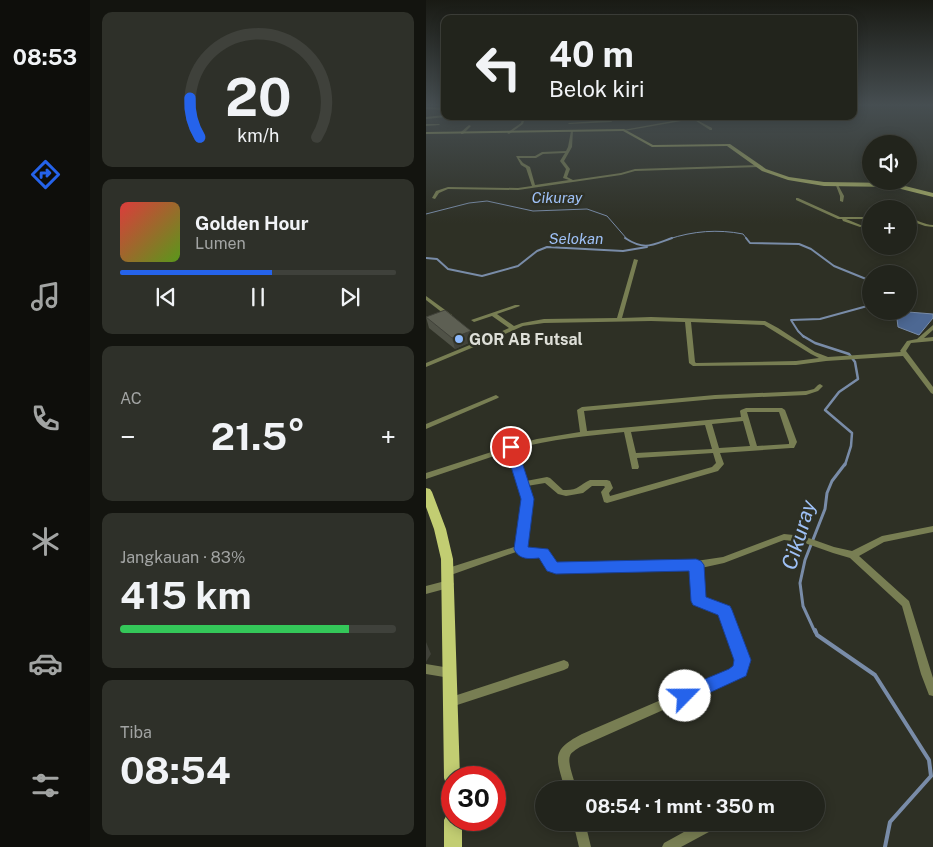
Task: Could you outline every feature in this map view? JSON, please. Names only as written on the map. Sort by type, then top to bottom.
[{"type":"main road","points":[[426,492],[440,528],[447,559],[452,766]]},
{"type":"main road","points":[[452,831],[453,847]]},
{"type":"street","points":[[571,144],[562,161],[568,170],[565,178],[574,181]]},
{"type":"street","points":[[649,144],[654,146],[728,145],[758,166],[788,178],[836,184],[893,185],[933,195]]},
{"type":"street","points":[[534,187],[528,167],[517,157],[536,157],[542,153],[568,152]]},
{"type":"street","points":[[434,198],[437,192],[448,188],[518,189],[609,176],[635,170],[758,166]]},
{"type":"street","points":[[836,184],[842,196],[842,201]]},
{"type":"street","points":[[797,199],[861,226]]},
{"type":"street","points":[[842,218],[862,218]]},
{"type":"street","points":[[917,220],[926,226],[933,226]]},
{"type":"street","points":[[619,320],[636,260]]},
{"type":"street","points":[[426,298],[452,318]]},
{"type":"street","points":[[474,320],[517,306]]},
{"type":"street","points":[[493,314],[514,329]]},
{"type":"street","points":[[426,365],[533,322],[619,320],[765,323],[813,353],[827,359]]},
{"type":"street","points":[[688,320],[692,363],[695,365],[796,363],[854,356],[903,354]]},
{"type":"street","points":[[459,324],[482,343]]},
{"type":"street","points":[[919,340],[933,327]]},
{"type":"street","points":[[933,339],[907,343],[903,354],[933,392]]},
{"type":"street","points":[[584,434],[580,410],[582,409],[724,396],[806,393],[816,390],[820,386]]},
{"type":"street","points":[[426,427],[496,397]]},
{"type":"street","points":[[633,456],[789,446],[793,444],[784,411],[778,408],[746,410],[742,413],[754,447]]},
{"type":"street","points":[[426,476],[511,447],[537,441],[584,434],[745,419]]},
{"type":"street","points":[[523,484],[547,480],[561,492],[566,493],[580,491],[590,483],[606,483],[608,488],[605,492],[607,500],[715,469],[720,464],[708,423]]},
{"type":"street","points":[[627,430],[635,467]]},
{"type":"street","points":[[511,447],[528,505],[521,549]]},
{"type":"street","points":[[853,555],[882,539],[933,529]]},
{"type":"street","points":[[426,590],[511,550],[521,549],[528,554],[543,553],[552,567],[556,568],[696,565],[738,556],[784,537],[803,538],[853,555],[906,604],[926,674],[933,691]]},
{"type":"street","points":[[569,781],[563,756],[566,750],[586,738],[740,671],[742,660],[725,610],[699,601],[696,565]]},
{"type":"street","points":[[450,702],[564,665]]},
{"type":"street","points":[[426,669],[450,673]]},
{"type":"street","points":[[581,831],[585,847]]},
{"type":"street","points":[[668,847],[699,831]]},
{"type":"water","points":[[917,313],[933,314],[933,318],[919,335],[898,327],[897,320],[917,320]]},
{"type":"building","points":[[445,310],[471,331],[452,338],[426,317]]},
{"type":"waterway","name":"Cikuray","points":[[426,214],[469,203],[487,201],[533,211],[587,209],[607,216],[627,239]]},
{"type":"waterway","name":"Cikuray","points":[[670,239],[687,234],[715,231],[743,234],[747,239]]},
{"type":"waterway","name":"Cikuray","points":[[625,238],[643,246],[654,245],[670,239]]},
{"type":"waterway","name":"Cikuray","points":[[746,238],[750,243],[799,244],[811,249],[834,266],[862,277]]},
{"type":"waterway","name":"Selokan","points":[[426,258],[437,259],[448,269],[482,276],[518,266],[537,251],[547,247],[623,251],[647,247]]},
{"type":"waterway","name":"Cikuray","points":[[803,336],[791,320],[820,319],[862,307]]},
{"type":"waterway","name":"Cikuray","points":[[803,336],[815,343],[849,354],[855,362],[858,379],[839,392],[825,410],[852,433],[851,446],[845,465]]},
{"type":"waterway","name":"Cikuray","points":[[815,632],[803,606],[800,583],[805,560],[825,509],[827,493],[832,481],[845,464]]},
{"type":"waterway","name":"Cikuray","points":[[815,630],[817,635],[875,675],[929,760],[931,776],[890,822],[885,847]]},
{"type":"place","name":"GOR AB Futsal","points":[[459,339]]},
{"type":"route","points":[[511,447],[528,505],[521,549],[526,553],[541,552],[545,554],[552,567],[556,568],[598,569],[696,565],[699,601],[700,603],[725,610],[742,660],[742,666],[740,671],[735,674],[685,696]]}]
